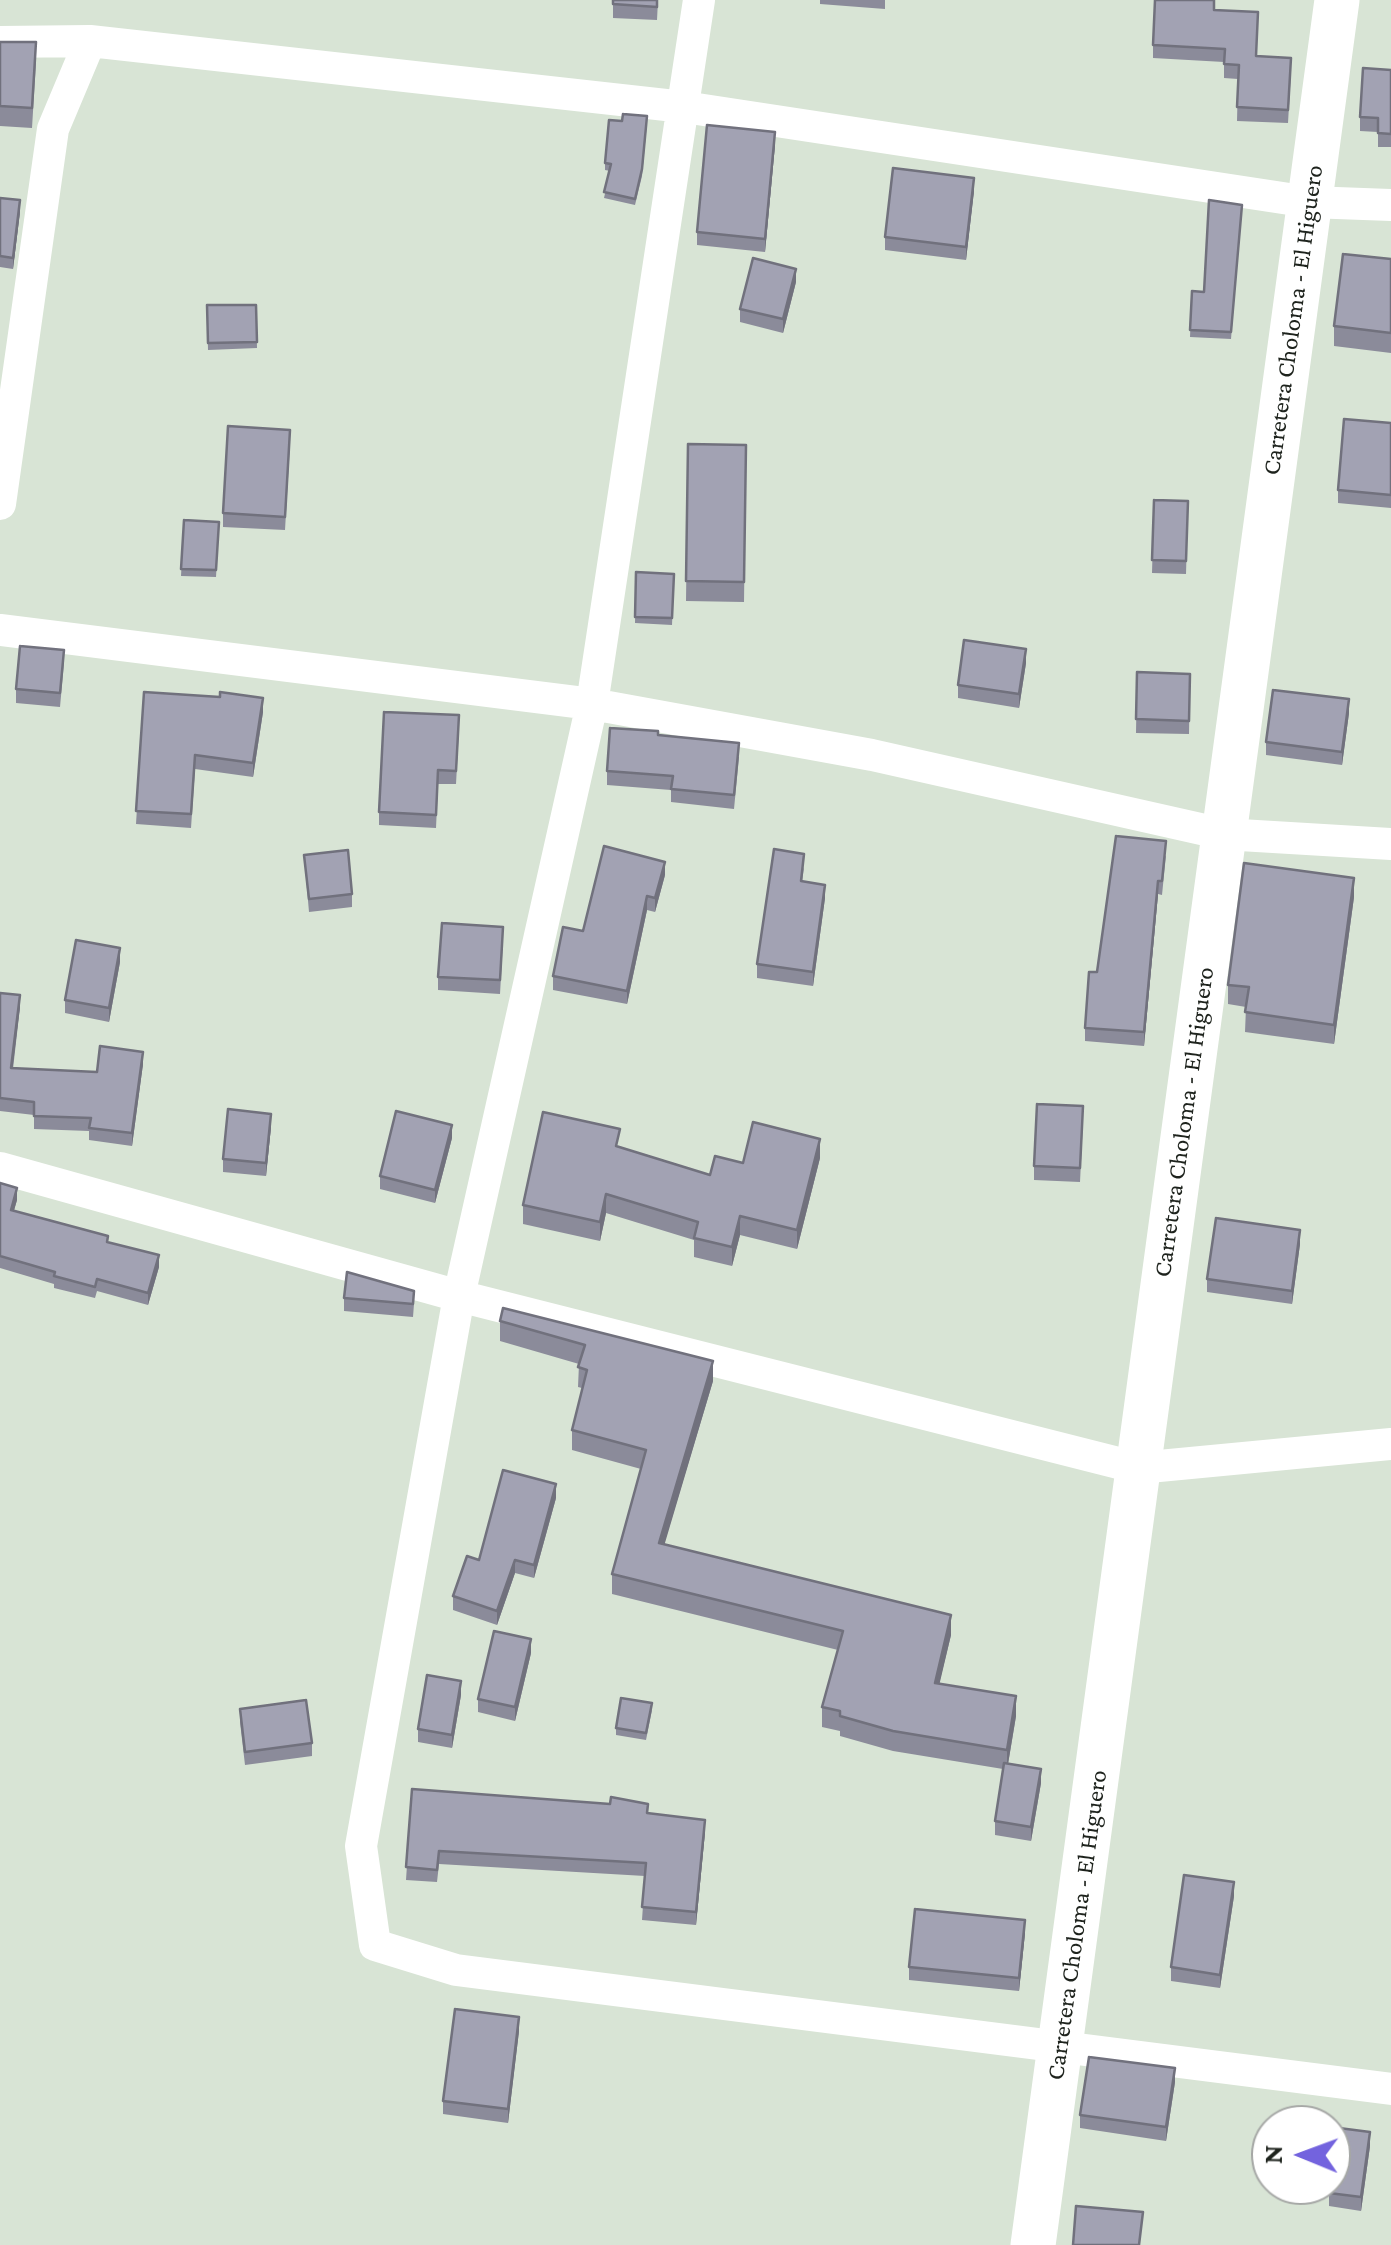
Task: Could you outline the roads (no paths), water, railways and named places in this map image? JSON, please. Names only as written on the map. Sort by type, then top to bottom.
[{"type":"street","points":[[699,0],[592,704],[459,1296],[362,1846],[375,1945],[456,1970],[1391,2089]]},
{"type":"street","name":"Carretera Choloma - El Higuero","points":[[1033,2245],[1337,0]]},
{"type":"street","points":[[0,504],[53,129],[90,40]]},
{"type":"street","points":[[0,42],[90,40],[684,107],[1309,202],[1391,204]]},
{"type":"street","points":[[0,630],[592,704],[872,755],[1223,834],[1391,844]]},
{"type":"street","points":[[0,1168],[459,1296],[1138,1468],[1391,1444]]}]
